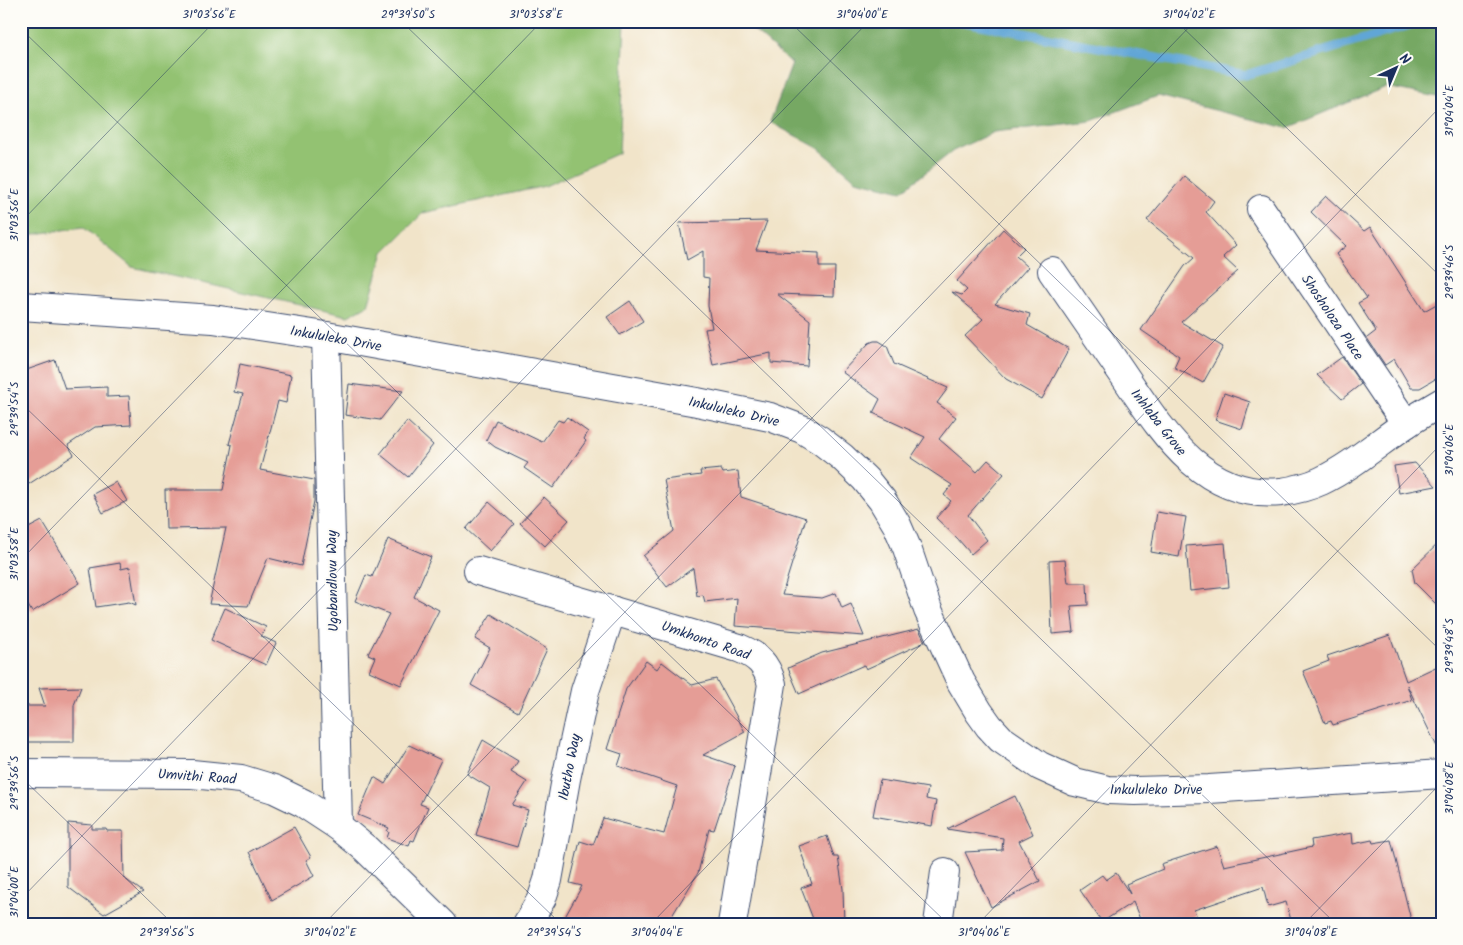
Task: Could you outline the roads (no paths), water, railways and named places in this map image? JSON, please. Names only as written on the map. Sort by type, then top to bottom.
[{"type":"street","name":"Shosholoza Place","points":[[1261,209],[1406,424]]},
{"type":"street","name":"Inhlaba Grove","points":[[1052,271],[1164,431],[1185,457],[1202,471],[1221,482],[1246,491],[1267,493],[1295,490],[1320,481],[1352,463],[1406,424],[1442,402]]},
{"type":"street","name":"Inkululeko Drive","points":[[21,306],[213,319],[326,336],[697,402],[770,417],[802,429],[842,456],[864,479],[887,508],[907,548],[928,610],[961,682],[989,726],[1001,739],[1040,766],[1075,782],[1108,790],[1135,791],[1209,789],[1442,774]]},
{"type":"street","name":"Ugobandlovu Way","points":[[326,336],[338,826]]},
{"type":"street","name":"Umkhonto Road","points":[[478,571],[739,648],[753,654],[765,667],[772,684],[732,924]]},
{"type":"street","name":"Ibutho Way","points":[[527,924],[542,898],[548,880],[566,780],[586,691],[612,610]]},
{"type":"street","name":"Umvithi Road","points":[[21,773],[192,774],[241,779],[274,789],[303,802],[338,826],[366,849],[443,924]]},
{"type":"street","points":[[938,924],[945,872]]},
{"type":"waterway","points":[[960,21],[1246,75],[1423,21]]}]
